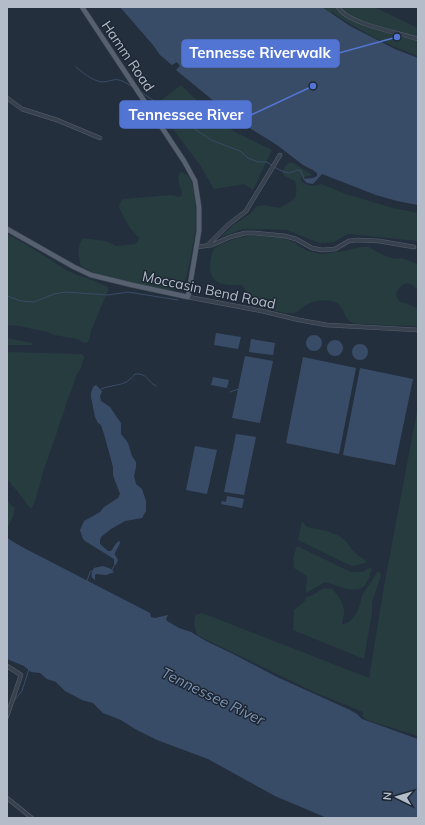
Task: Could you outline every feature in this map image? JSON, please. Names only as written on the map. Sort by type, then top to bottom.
[{"type":"main road","name":"Hamm Road","points":[[82,7],[184,161],[195,181],[199,207],[199,231],[188,297]]},
{"type":"main road","name":"Moccasin Bend Road","points":[[7,229],[74,267],[91,274],[188,297]]},
{"type":"street","points":[[338,7],[357,22],[418,39]]},
{"type":"street","points":[[7,98],[22,109],[57,120],[100,138]]},
{"type":"street","points":[[207,246],[228,225],[246,211],[280,155]]},
{"type":"street","points":[[196,247],[212,245],[238,234],[254,232],[286,236],[296,239],[312,248],[322,250],[335,249],[346,242],[357,240],[379,241],[414,247]]},
{"type":"street","name":"Moccasin Bend Road","points":[[188,297],[327,325],[418,330]]},
{"type":"street","points":[[7,666],[21,675],[7,716]]},
{"type":"street","points":[[7,798],[32,818]]},
{"type":"green space","points":[[322,7],[374,7],[418,28],[418,56],[374,37],[333,13],[334,10],[331,13]]},
{"type":"green space","points":[[181,85],[214,117],[235,132],[272,150],[253,190],[244,184],[214,189],[200,165],[155,105]]},
{"type":"green space","points":[[288,163],[294,163],[312,175],[301,178],[301,181],[308,185],[313,186],[321,184],[346,194],[393,208],[418,213],[418,241],[348,234],[334,242],[319,243],[287,230],[266,229],[242,229],[221,237],[232,226],[250,214],[257,206],[265,205],[279,208],[292,201],[296,195],[295,181],[284,176],[282,171]]},
{"type":"green space","points":[[181,172],[188,176],[193,187],[196,228],[188,272],[181,287],[175,290],[169,290],[120,281],[103,276],[81,266],[79,251],[83,238],[106,241],[116,246],[135,244],[139,238],[129,227],[121,212],[119,206],[121,201],[123,199],[171,195],[180,197],[182,192],[178,177]]},
{"type":"green space","points":[[7,234],[66,270],[108,287],[88,342],[85,343],[78,339],[54,335],[19,326],[7,325]]},
{"type":"green space","points":[[247,236],[283,238],[295,243],[307,251],[322,254],[369,247],[388,257],[394,259],[401,258],[418,264],[418,291],[413,285],[406,283],[402,285],[396,295],[399,301],[418,308],[418,326],[354,323],[348,320],[339,305],[328,300],[321,300],[308,304],[294,313],[277,311],[250,303],[246,290],[242,285],[230,285],[216,281],[211,273],[210,266],[211,257],[215,248],[226,242]]},
{"type":"green space","points":[[7,338],[32,343],[33,345],[7,345]]},
{"type":"green space","points":[[7,352],[82,354],[84,357],[67,402],[32,508],[29,507],[7,479]]},
{"type":"green space","points":[[418,406],[418,736],[370,721],[362,717],[363,712],[314,692],[197,635],[194,624],[195,615],[202,613],[369,678],[384,586]]},
{"type":"green space","points":[[7,499],[15,508],[7,529]]},
{"type":"green space","points":[[302,521],[307,527],[327,531],[339,536],[346,541],[353,551],[367,562],[352,566],[298,540]]},
{"type":"green space","points":[[297,546],[351,572],[363,572],[369,568],[372,569],[368,581],[363,587],[355,590],[325,582],[306,593],[307,576],[294,568],[293,558]]},
{"type":"green space","points":[[377,572],[380,572],[381,576],[372,602],[372,613],[364,659],[293,630],[294,610],[305,601],[306,597],[311,596],[324,588],[332,589],[339,597],[344,611],[342,624],[352,620],[359,607],[362,595]]},
{"type":"water","points":[[120,7],[322,7],[350,26],[395,49],[418,58],[418,205],[376,195],[322,174],[313,184],[307,183],[303,179],[313,178],[317,176],[317,173],[303,165],[277,145],[238,121],[176,70],[180,66],[177,62],[172,65],[160,55]]},
{"type":"water","points":[[216,333],[241,337],[238,349],[214,345]]},
{"type":"water","points":[[314,335],[320,337],[322,343],[320,349],[314,351],[308,349],[306,343],[308,337]]},
{"type":"water","points":[[251,339],[275,343],[273,355],[249,352]]},
{"type":"water","points":[[335,340],[341,342],[343,348],[341,354],[335,356],[329,354],[327,348],[329,342]]},
{"type":"water","points":[[360,344],[366,346],[368,352],[366,358],[360,360],[354,358],[352,352],[354,346]]},
{"type":"water","points":[[245,356],[273,361],[260,423],[232,418]]},
{"type":"water","points":[[303,357],[356,368],[339,454],[286,443]]},
{"type":"water","points":[[360,368],[413,379],[395,465],[343,455]]},
{"type":"water","points":[[213,377],[229,380],[227,388],[211,385]]},
{"type":"water","points":[[96,385],[102,391],[100,396],[101,401],[110,407],[121,423],[121,434],[128,443],[132,456],[136,462],[134,476],[136,484],[142,489],[146,501],[146,511],[142,518],[125,521],[101,537],[100,544],[108,551],[111,551],[116,543],[119,541],[120,542],[115,554],[118,560],[116,565],[114,564],[114,559],[85,541],[80,530],[84,521],[100,512],[104,507],[118,498],[120,494],[113,475],[113,467],[104,434],[101,425],[95,417],[91,393],[93,387]]},
{"type":"water","points":[[236,434],[256,437],[244,495],[224,492]]},
{"type":"water","points":[[195,446],[217,450],[207,494],[186,490]]},
{"type":"water","points":[[227,496],[244,499],[242,508],[221,504],[222,501],[226,502]]},
{"type":"water","points":[[7,538],[150,613],[151,617],[155,618],[168,615],[166,619],[167,621],[179,628],[191,632],[277,677],[350,710],[362,719],[418,739],[418,818],[327,818],[275,796],[208,759],[157,740],[121,720],[103,713],[93,703],[82,700],[65,691],[56,682],[47,679],[40,673],[31,672],[24,666],[7,659]]},
{"type":"water","points":[[103,566],[114,572],[106,575],[96,574],[95,580],[93,579],[92,574],[94,568]]},
{"type":"waterway","points":[[76,67],[98,81],[118,80],[133,87]]},
{"type":"waterway","points":[[141,92],[211,140],[240,151],[248,158],[258,162],[267,162],[284,172],[290,173],[297,170],[301,171],[305,179]]},
{"type":"waterway","points":[[7,296],[21,301],[34,302],[54,294],[66,292],[108,295],[128,292],[178,300]]},
{"type":"waterway","points":[[101,389],[125,383],[135,374],[145,376],[156,386]]},
{"type":"waterway","points":[[230,392],[239,389]]},
{"type":"waterway","points":[[112,570],[115,564]]},
{"type":"waterway","points":[[87,581],[90,572],[94,570]]},
{"type":"waterway","points":[[13,702],[22,691],[29,669]]},
{"type":"waterway","points":[[7,721],[9,716]]},
{"type":"place","name":"Tennesse Riverwalk","points":[[397,37]]},
{"type":"place","name":"Tennessee River","points":[[313,86]]}]
